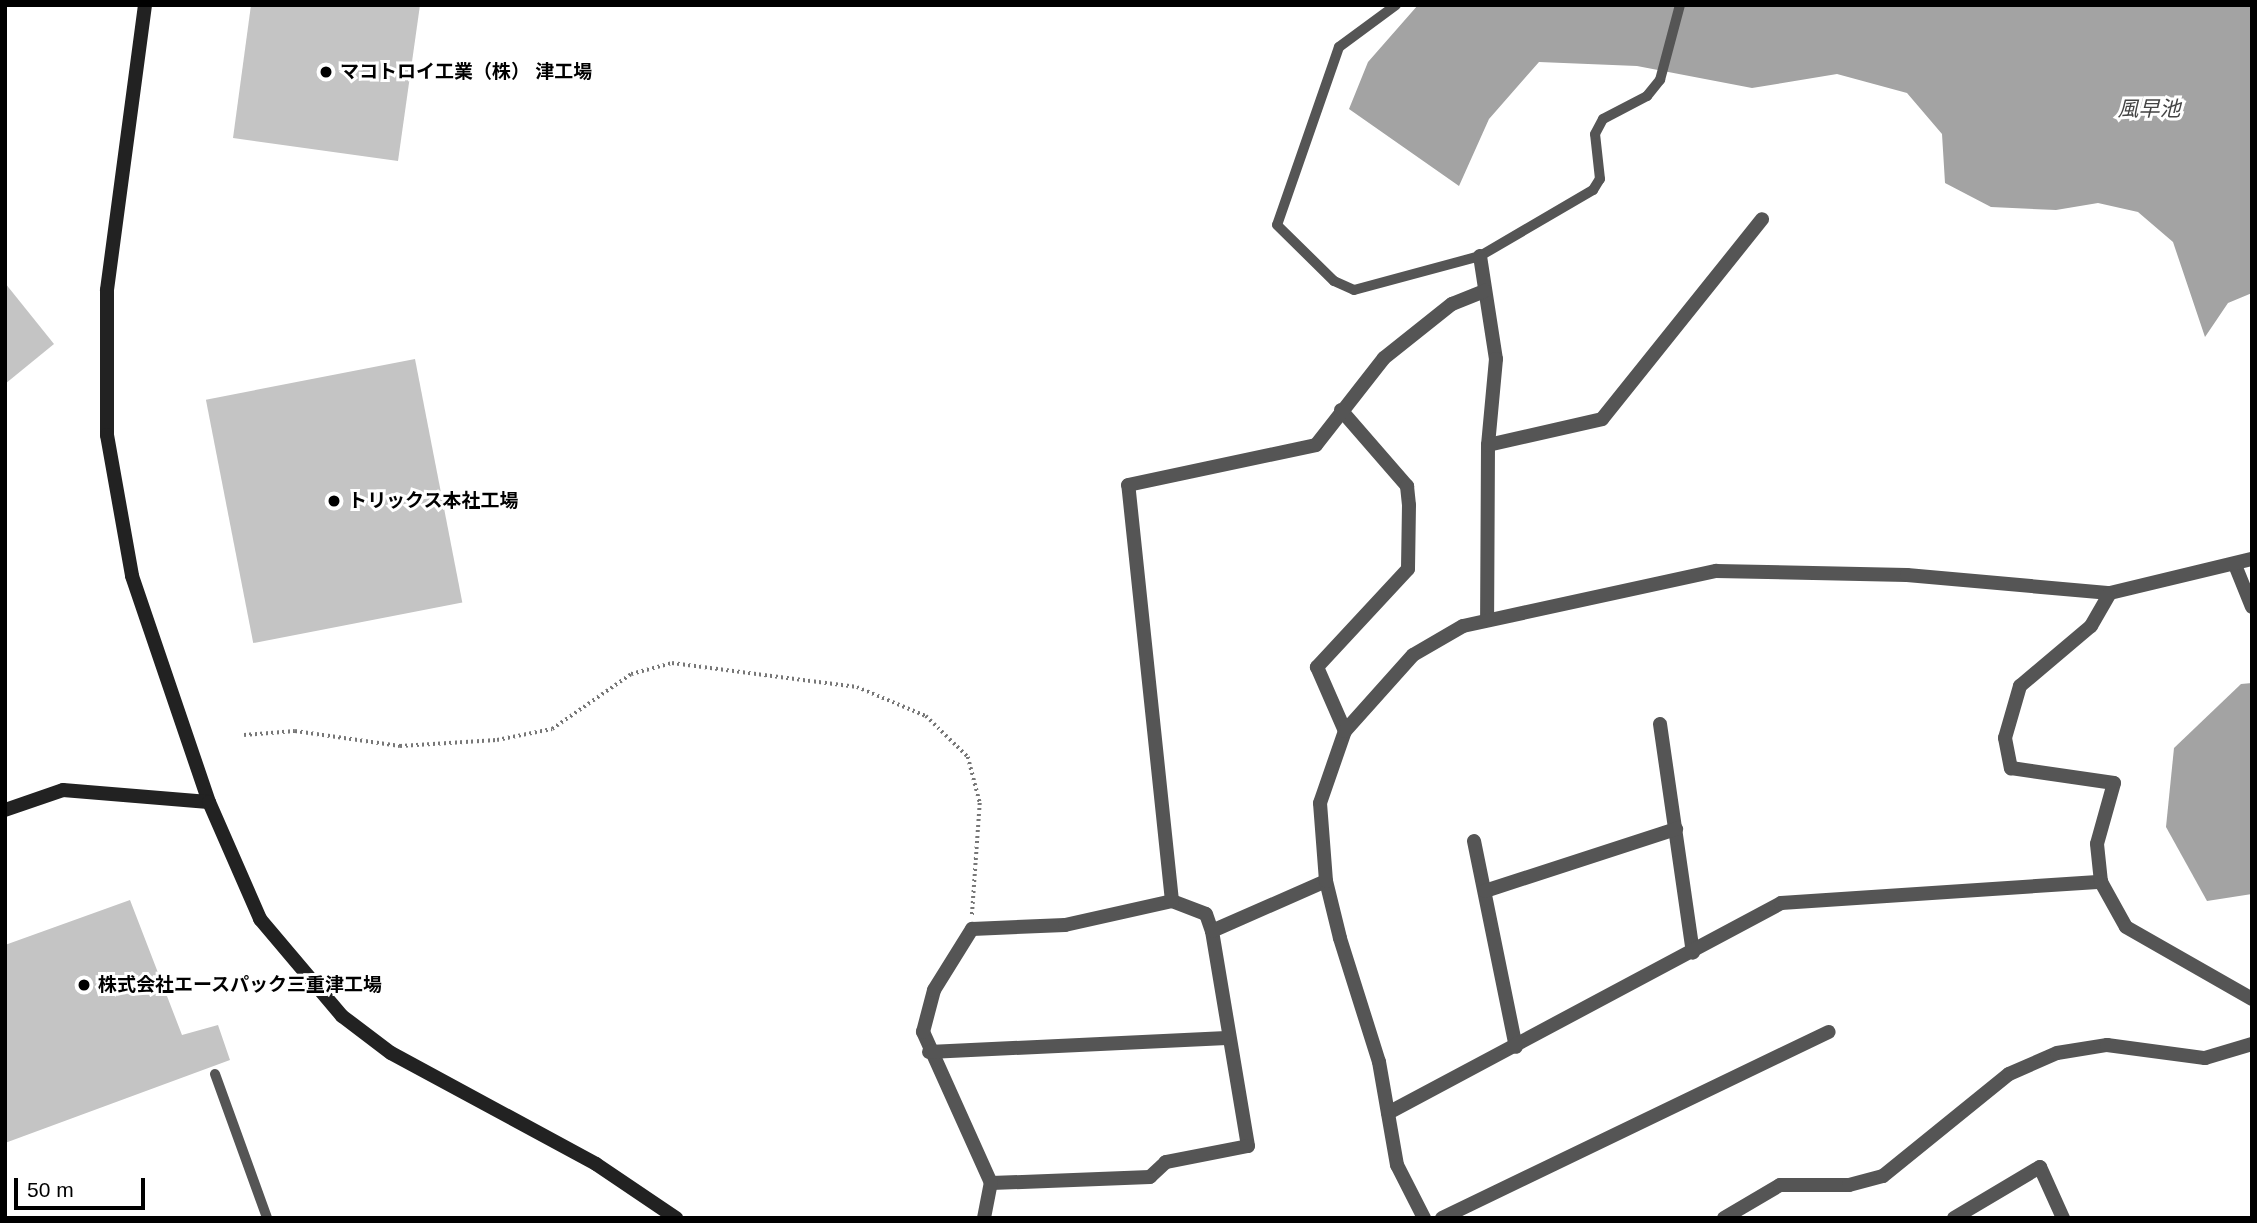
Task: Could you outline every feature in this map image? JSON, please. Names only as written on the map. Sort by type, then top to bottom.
[{"type":"street","points":[[145,5],[107,290],[107,435],[132,576],[209,802],[260,919],[342,1016],[425,1074],[597,1164],[676,1218]]},
{"type":"street","points":[[1488,445],[1602,419],[1762,219]]},
{"type":"street","points":[[1480,256],[1496,359],[1488,445],[1487,620]]},
{"type":"street","points":[[1172,901],[1128,485],[1316,445],[1384,358],[1452,304],[1485,291]]},
{"type":"street","points":[[1341,410],[1408,486],[1409,505],[1408,569],[1317,667],[1345,731]]},
{"type":"street","points":[[1424,1218],[1397,1165],[1388,1113],[1326,881],[1320,803],[1345,731],[1413,655],[1487,620],[1716,571],[1907,575],[2110,593],[2252,559]]},
{"type":"street","points":[[2235,565],[2252,607]]},
{"type":"street","points":[[2110,593],[2091,626],[2020,686],[2005,738],[2011,768],[2114,783],[2097,844],[2101,882],[2126,927],[2252,999]]},
{"type":"street","points":[[1660,724],[1693,953]]},
{"type":"street","points":[[5,810],[63,790],[209,802]]},
{"type":"street","points":[[1485,891],[1676,829]]},
{"type":"street","points":[[1474,841],[1516,1047]]},
{"type":"street","points":[[1212,931],[1326,881]]},
{"type":"street","points":[[1388,1113],[1693,953],[1781,903],[2101,882]]},
{"type":"street","points":[[984,1218],[991,1183],[929,1052],[923,1032],[934,990],[972,929],[1065,925],[1172,901],[1206,914],[1212,931],[1227,1038],[1248,1146],[1166,1162],[1150,1177],[991,1183]]},
{"type":"street","points":[[1442,1218],[1829,1032]]},
{"type":"street","points":[[929,1052],[1227,1038]]},
{"type":"street","points":[[1724,1218],[1741,1213],[1780,1185],[1849,1185],[1883,1176],[2009,1074],[2057,1053],[2107,1045],[2205,1058],[2252,1044]]},
{"type":"street","points":[[1954,1218],[2040,1167],[2063,1218]]},
{"type":"lane","points":[[1396,5],[1339,47],[1277,225],[1334,281],[1353,290],[1480,256],[1593,190],[1600,179],[1595,134],[1603,119],[1647,96],[1660,80],[1680,5]]},
{"type":"lane","points":[[215,1074],[267,1218]]},
{"type":"path","points":[[244,735],[295,731],[400,746],[497,740],[552,729],[631,674],[672,663],[857,687],[926,716],[968,757],[980,803],[972,929]]},
{"type":"water","name":"風早池","points":[[1418,5],[2252,5],[2252,293],[2228,303],[2205,337],[2173,242],[2138,212],[2098,203],[2056,210],[1991,207],[1945,183],[1942,134],[1907,93],[1837,74],[1752,88],[1637,66],[1539,62],[1489,119],[1459,186],[1349,109],[1368,62]]},
{"type":"water","points":[[2252,683],[2252,894],[2207,901],[2166,827],[2174,748],[2241,684]]},
{"type":"building","name":"マコトロイ工業（株） 津工場","points":[[251,5],[420,5],[398,161],[233,138]]},
{"type":"building","points":[[5,283],[54,344],[5,384]]},
{"type":"building","name":"トリックス本社工場","points":[[415,359],[462,602],[253,643],[206,400]]},
{"type":"building","name":"株式会社エースパック三重津工場","points":[[130,900],[182,1035],[218,1025],[230,1060],[5,1143],[5,945]]},
{"type":"place","name":"マコトロイ工業（株） 津工場","points":[[326,72]]},
{"type":"place","name":"トリックス本社工場","points":[[334,501]]},
{"type":"place","name":"株式会社エースパック三重津工場","points":[[84,985]]}]
